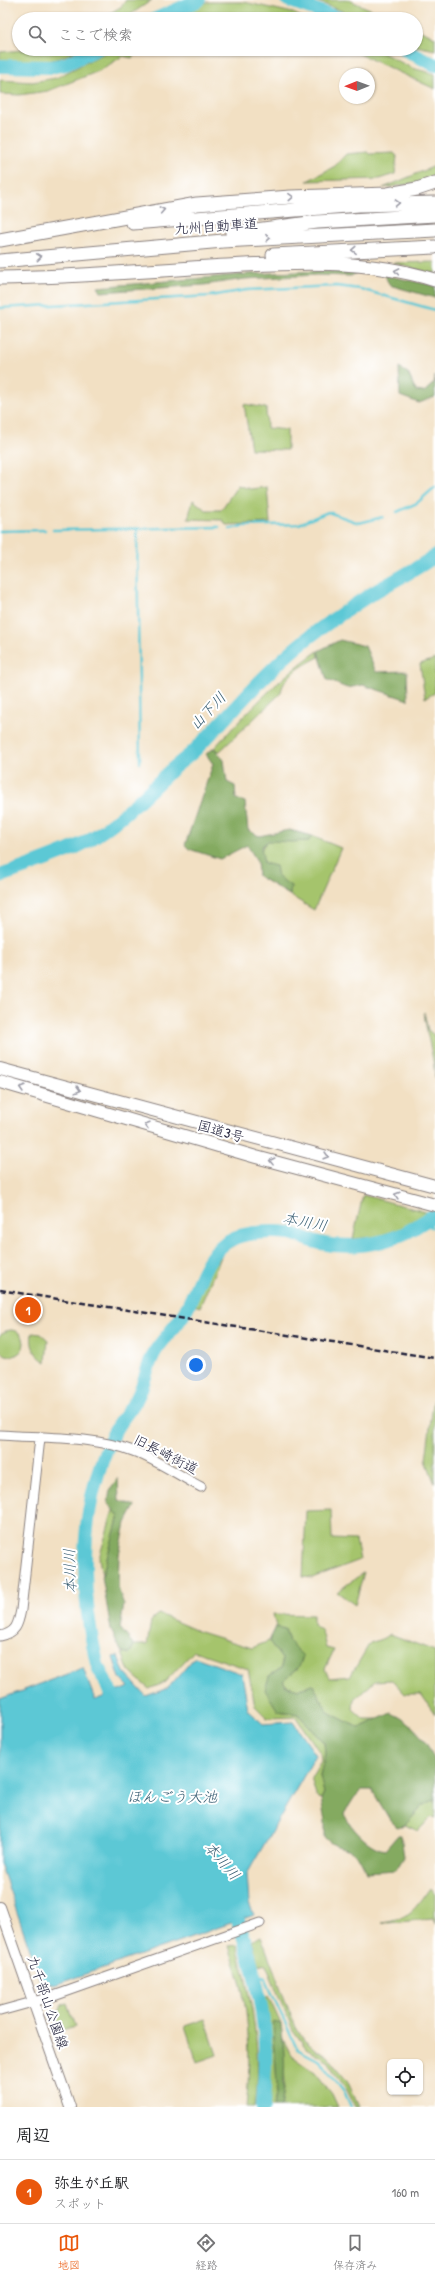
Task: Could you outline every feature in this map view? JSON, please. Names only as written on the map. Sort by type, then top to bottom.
[{"type":"highway","points":[[0,240],[197,204],[292,197],[388,194],[417,189],[435,183]]},
{"type":"highway","points":[[0,240],[171,219],[359,205],[435,203]]},
{"type":"highway","points":[[118,250],[295,224],[435,215]]},
{"type":"highway","name":"九州自動車道","points":[[0,261],[311,235],[435,230]]},
{"type":"highway","points":[[0,278],[223,258],[435,247]]},
{"type":"highway","points":[[399,248],[435,251]]},
{"type":"highway","points":[[0,278],[58,277],[175,268],[313,263],[370,266],[435,280]]},
{"type":"highway","name":"国道3号","points":[[0,1069],[435,1186]]},
{"type":"highway","name":"国道3号","points":[[0,1082],[249,1155],[435,1205]]},
{"type":"main road","name":"九千部山公園線","points":[[0,1907],[70,2107]]},
{"type":"street","points":[[0,1436],[40,1438],[21,1610],[18,1625],[11,1633],[0,1636]]},
{"type":"street","name":"旧長崎街道","points":[[40,1438],[94,1442],[118,1446],[151,1459],[201,1487]]},
{"type":"street","points":[[0,2011],[33,2002],[260,1923]]},
{"type":"green space","points":[[126,0],[152,0],[134,12],[112,12],[122,6]]},
{"type":"green space","points":[[314,0],[349,0],[377,12],[344,12]]},
{"type":"green space","points":[[207,2],[244,2],[289,12],[181,12]]},
{"type":"green space","points":[[423,32],[435,37],[435,50],[423,47]]},
{"type":"green space","points":[[12,51],[12,56],[64,56],[50,61],[21,63],[0,61],[0,52]]},
{"type":"green space","points":[[98,56],[123,56],[99,71],[48,91],[19,95],[0,94],[0,80],[32,82],[56,78]]},
{"type":"green space","points":[[364,56],[389,56],[412,68],[435,74],[435,89]]},
{"type":"green space","points":[[368,152],[370,154],[394,153],[397,156],[395,174],[379,179],[307,181],[335,166],[346,154]]},
{"type":"green space","points":[[435,166],[435,175],[417,183],[383,188]]},
{"type":"green space","points":[[435,262],[435,274],[392,263]]},
{"type":"green space","points":[[320,271],[358,272],[351,276],[316,275],[245,279],[204,285],[101,292],[98,287],[249,274]]},
{"type":"green space","points":[[385,275],[435,286],[435,298],[389,285]]},
{"type":"green space","points":[[399,368],[408,373],[416,391],[424,392],[434,383],[435,376],[435,397],[419,403],[400,396]]},
{"type":"green space","points":[[244,404],[266,408],[267,428],[287,430],[287,450],[251,449]]},
{"type":"green space","points":[[238,485],[250,489],[267,487],[270,523],[226,525],[223,520],[188,519],[193,500],[206,510],[221,510]]},
{"type":"green space","points":[[340,640],[365,646],[376,672],[407,671],[408,700],[363,685],[347,688],[327,680],[318,651]]},
{"type":"green space","points":[[318,651],[319,657],[295,671],[286,681],[281,693],[219,752],[214,748],[250,709],[289,673]]},
{"type":"green space","points":[[435,659],[435,693],[425,698],[420,664]]},
{"type":"green space","points":[[214,748],[224,760],[227,782],[235,786],[236,799],[245,802],[248,830],[259,836],[289,830],[312,836],[309,841],[268,841],[261,847],[264,863],[276,866],[278,877],[291,886],[290,895],[258,876],[257,861],[247,845],[220,859],[189,849],[185,845],[213,764],[206,754]]},
{"type":"green space","points":[[289,830],[312,836],[341,848],[314,910],[258,876],[263,846],[272,838]]},
{"type":"green space","points":[[424,1012],[428,1030],[435,1036],[435,1078],[426,1029]]},
{"type":"green space","points":[[363,1195],[426,1212],[415,1224],[376,1237],[353,1239]]},
{"type":"green space","points":[[233,1242],[238,1243],[223,1252],[200,1307],[194,1305],[220,1251]]},
{"type":"green space","points":[[6,1331],[16,1331],[23,1338],[23,1348],[16,1355],[6,1355],[-1,1348],[-1,1338]]},
{"type":"green space","points":[[32,1333],[41,1334],[48,1340],[46,1362],[38,1356],[32,1346]]},
{"type":"green space","points":[[435,1387],[435,1484],[426,1460]]},
{"type":"green space","points":[[118,1478],[119,1500],[135,1506],[126,1523],[119,1555],[118,1588],[124,1605],[120,1628],[134,1645],[130,1653],[122,1653],[111,1630],[102,1576],[119,1516],[108,1504],[110,1489]]},
{"type":"green space","points":[[113,1510],[119,1516],[102,1576],[99,1558]]},
{"type":"green space","points":[[331,1510],[332,1539],[356,1540],[360,1560],[312,1578],[303,1577],[306,1511]]},
{"type":"green space","points":[[364,1572],[355,1605],[337,1592]]},
{"type":"green space","points":[[159,1614],[200,1632],[252,1648],[269,1641],[282,1659],[282,1668],[269,1676],[278,1711],[298,1714],[324,1742],[325,1754],[320,1775],[324,1793],[321,1799],[317,1798],[311,1778],[321,1761],[320,1753],[296,1717],[267,1718],[255,1706],[248,1669],[194,1651],[164,1683],[149,1689],[129,1671],[122,1653],[130,1653],[134,1645],[147,1645],[151,1621]]},
{"type":"green space","points":[[273,1614],[313,1615],[313,1624],[322,1631],[326,1648],[334,1650],[325,1669],[329,1678],[350,1676],[370,1643],[382,1639],[390,1634],[435,1651],[435,1714],[421,1694],[405,1694],[392,1680],[375,1681],[354,1700],[353,1709],[364,1719],[378,1719],[359,1728],[328,1712],[313,1685],[299,1689],[287,1686],[283,1681],[299,1667],[303,1656],[289,1642],[285,1629],[276,1627]]},
{"type":"green space","points":[[276,1627],[285,1629],[289,1642],[303,1656],[299,1667],[283,1681],[286,1686],[299,1689],[313,1685],[328,1712],[359,1728],[391,1713],[398,1716],[405,1720],[417,1732],[431,1752],[434,1759],[435,1799],[423,1806],[405,1825],[397,1827],[390,1820],[372,1790],[362,1790],[354,1798],[344,1814],[356,1831],[373,1846],[385,1850],[398,1835],[401,1835],[404,1857],[396,1870],[366,1872],[357,1855],[352,1851],[331,1843],[325,1838],[325,1822],[321,1799],[324,1793],[320,1775],[325,1754],[324,1742],[298,1714],[278,1711],[265,1690],[269,1676],[282,1668],[282,1659],[269,1641]]},
{"type":"green space","points":[[435,1799],[435,1819],[431,1817],[418,1831],[405,1825],[423,1806]]},
{"type":"green space","points":[[430,1888],[435,1894],[435,1924],[433,1919],[388,1923],[382,1922],[400,1918],[411,1912]]},
{"type":"green space","points":[[261,1936],[293,2021],[304,2040],[315,2049],[327,2055],[347,2080],[359,2107],[355,2107],[347,2090],[328,2061],[306,2048],[293,2030],[266,1965],[258,1964],[252,1941]]},
{"type":"green space","points":[[237,1945],[251,2005],[257,2045],[258,2066],[255,2107],[246,2107],[249,2066],[246,2012],[243,1992],[229,1946]]},
{"type":"green space","points":[[268,1996],[281,2024],[273,2022],[277,2084],[274,2107],[267,2107],[271,2066],[264,1999]]},
{"type":"green space","points":[[67,2003],[75,2027],[59,2032],[56,2020],[62,2005]]},
{"type":"green space","points":[[205,2019],[217,2055],[197,2062],[185,2026]]},
{"type":"green space","points":[[273,2022],[281,2024],[283,2045],[284,2076],[281,2107],[274,2107],[277,2084]]},
{"type":"green space","points":[[282,2037],[291,2055],[316,2073],[332,2094],[338,2107],[281,2107],[285,2083]]},
{"type":"water","name":"ほんごう大池","points":[[118,1656],[124,1672],[146,1696],[168,1688],[195,1657],[242,1674],[248,1710],[263,1724],[293,1722],[316,1755],[247,1874],[249,1903],[254,1915],[54,1985],[40,1979],[0,1863],[0,1699],[83,1668],[95,1700],[129,1687],[120,1678],[113,1657]]},
{"type":"waterway","points":[[172,12],[199,0]]},
{"type":"waterway","points":[[288,0],[321,12]]},
{"type":"waterway","points":[[0,66],[51,67],[66,64],[83,56]]},
{"type":"waterway","points":[[418,56],[435,65]]},
{"type":"waterway","points":[[0,308],[210,296],[247,290],[336,286],[360,289],[435,310]]},
{"type":"waterway","points":[[397,512],[417,503],[435,487]]},
{"type":"waterway","points":[[230,529],[243,526],[299,524],[328,512],[359,523],[383,517]]},
{"type":"waterway","points":[[53,530],[219,527]]},
{"type":"waterway","points":[[137,529],[140,763]]},
{"type":"waterway","points":[[0,531],[45,530]]},
{"type":"waterway","name":"山下川","points":[[0,876],[64,853],[84,843],[106,829],[127,812],[172,769],[195,750],[267,674],[301,644],[329,622],[368,596],[435,556]]},
{"type":"waterway","points":[[434,1215],[430,1227],[435,1228]]},
{"type":"waterway","name":"本川川","points":[[116,1711],[110,1689],[97,1664],[91,1635],[85,1577],[88,1519],[102,1462],[113,1434],[137,1398],[153,1355],[162,1341],[177,1324],[189,1305],[208,1262],[215,1252],[224,1244],[234,1238],[247,1234],[261,1232],[283,1232],[330,1245],[362,1245],[394,1238],[434,1215]]},
{"type":"waterway","name":"本川川","points":[[232,1904],[252,1965],[262,2012],[265,2048],[263,2107]]},
{"type":"waterway","points":[[255,1974],[265,1978],[297,2049],[318,2060],[326,2068],[344,2091],[351,2107]]},
{"type":"railway","points":[[0,1290],[435,1358]]},
{"type":"place","name":"弥生が丘駅","points":[[28,1310]]}]
